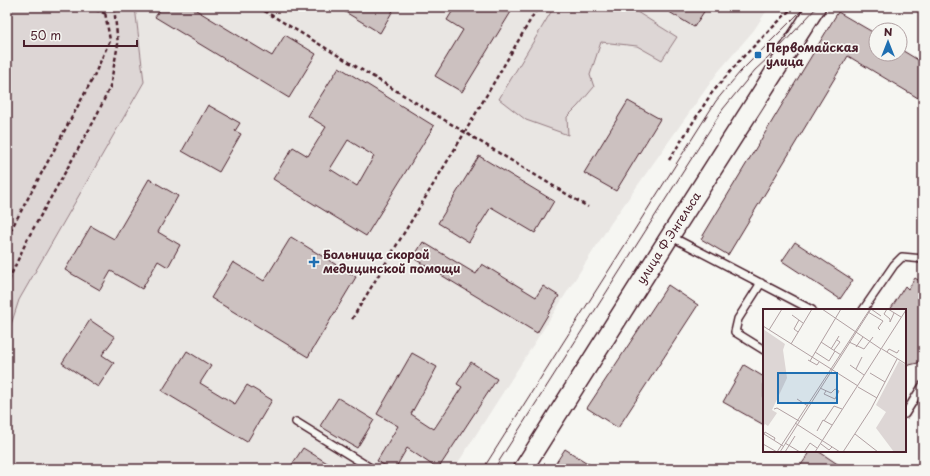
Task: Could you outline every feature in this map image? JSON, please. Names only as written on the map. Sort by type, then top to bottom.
[{"type":"street","name":"улица Ф.Энгельса","points":[[523,469],[816,7]]},
{"type":"lane","points":[[670,236],[810,309]]},
{"type":"lane","points":[[864,309],[890,270],[902,257],[923,259]]},
{"type":"lane","points":[[761,283],[738,319],[735,332],[763,349]]},
{"type":"lane","points":[[906,412],[923,385]]},
{"type":"lane","points":[[296,422],[372,469]]},
{"type":"path","points":[[89,7],[106,14]]},
{"type":"path","points":[[7,237],[92,78],[110,40],[104,7]]},
{"type":"path","points":[[7,287],[28,238],[94,121],[110,87],[118,44],[114,7]]},
{"type":"path","points":[[258,7],[588,207]]},
{"type":"path","points":[[352,319],[465,132],[538,7]]},
{"type":"path","points":[[669,160],[711,94],[741,59],[793,7]]},
{"type":"shaded area","points":[[7,7],[135,7],[144,82],[19,300],[7,337]]},
{"type":"shaded area","name":"Больница скорой медицинской помощи","points":[[135,7],[769,7],[754,30],[718,72],[611,223],[454,469],[7,469],[7,337],[19,300],[144,82]]},
{"type":"shaded area","points":[[554,7],[629,7],[677,37],[662,60],[637,46],[601,42],[590,75],[594,87],[567,117],[568,135],[526,120],[499,99]]},
{"type":"building","points":[[162,7],[191,7],[272,56],[285,35],[316,54],[289,98],[155,17]]},
{"type":"building","points":[[337,7],[395,7],[380,33]]},
{"type":"building","points":[[455,7],[514,7],[462,92],[435,76],[463,30],[447,20]]},
{"type":"building","points":[[661,7],[707,7],[694,27]]},
{"type":"building","points":[[838,12],[868,29],[868,62],[908,62],[908,54],[923,63],[923,101],[848,56],[728,255],[701,239]]},
{"type":"building","points":[[339,67],[434,126],[366,236],[273,179],[293,147],[308,156],[326,127],[308,116]],"holes":[[[348,140],[374,156],[357,186],[330,169]]]},
{"type":"building","points":[[628,101],[660,119],[616,191],[584,173]]},
{"type":"building","points":[[208,105],[240,123],[235,131],[241,134],[219,172],[182,151]]},
{"type":"building","points":[[479,156],[554,201],[535,233],[491,207],[469,242],[438,223]]},
{"type":"building","points":[[149,179],[178,196],[158,232],[180,245],[168,267],[158,261],[142,289],[111,271],[100,290],[65,270],[91,226],[114,239]]},
{"type":"building","points":[[291,237],[356,277],[308,357],[211,298],[233,262],[264,281]]},
{"type":"building","points":[[423,242],[476,274],[482,264],[536,297],[543,286],[559,296],[537,333],[413,258]]},
{"type":"building","points":[[795,242],[853,280],[840,299],[782,261]]},
{"type":"building","points":[[915,278],[923,283],[923,355],[918,363],[906,366],[906,309],[891,309],[905,286],[908,289]]},
{"type":"building","points":[[668,285],[698,305],[618,428],[587,408]]},
{"type":"building","points":[[90,320],[115,337],[102,355],[114,363],[98,387],[62,363]]},
{"type":"building","points":[[187,351],[211,366],[200,383],[235,404],[247,385],[272,400],[247,442],[162,391]]},
{"type":"building","points":[[412,353],[437,367],[411,414],[434,429],[462,387],[457,384],[471,362],[497,379],[438,469],[407,448],[395,469],[391,469],[377,461],[398,426],[377,414]]},
{"type":"building","points":[[744,365],[763,376],[763,424],[723,402]]},
{"type":"building","points":[[338,398],[374,420],[357,448],[320,426]]},
{"type":"building","points":[[303,448],[337,469],[289,469]]},
{"type":"building","points":[[565,449],[597,469],[552,469]]},
{"type":"building","points":[[810,452],[820,452],[845,469],[798,469]]},
{"type":"tram line","points":[[483,469],[716,101],[740,72],[805,7]]},
{"type":"tram line","points":[[494,469],[723,109],[755,70],[781,46],[817,7]]},
{"type":"place","name":"Первомайская улица","points":[[758,55]]},
{"type":"place","name":"Больница скорой медицинской помощи","points":[[314,262]]}]
